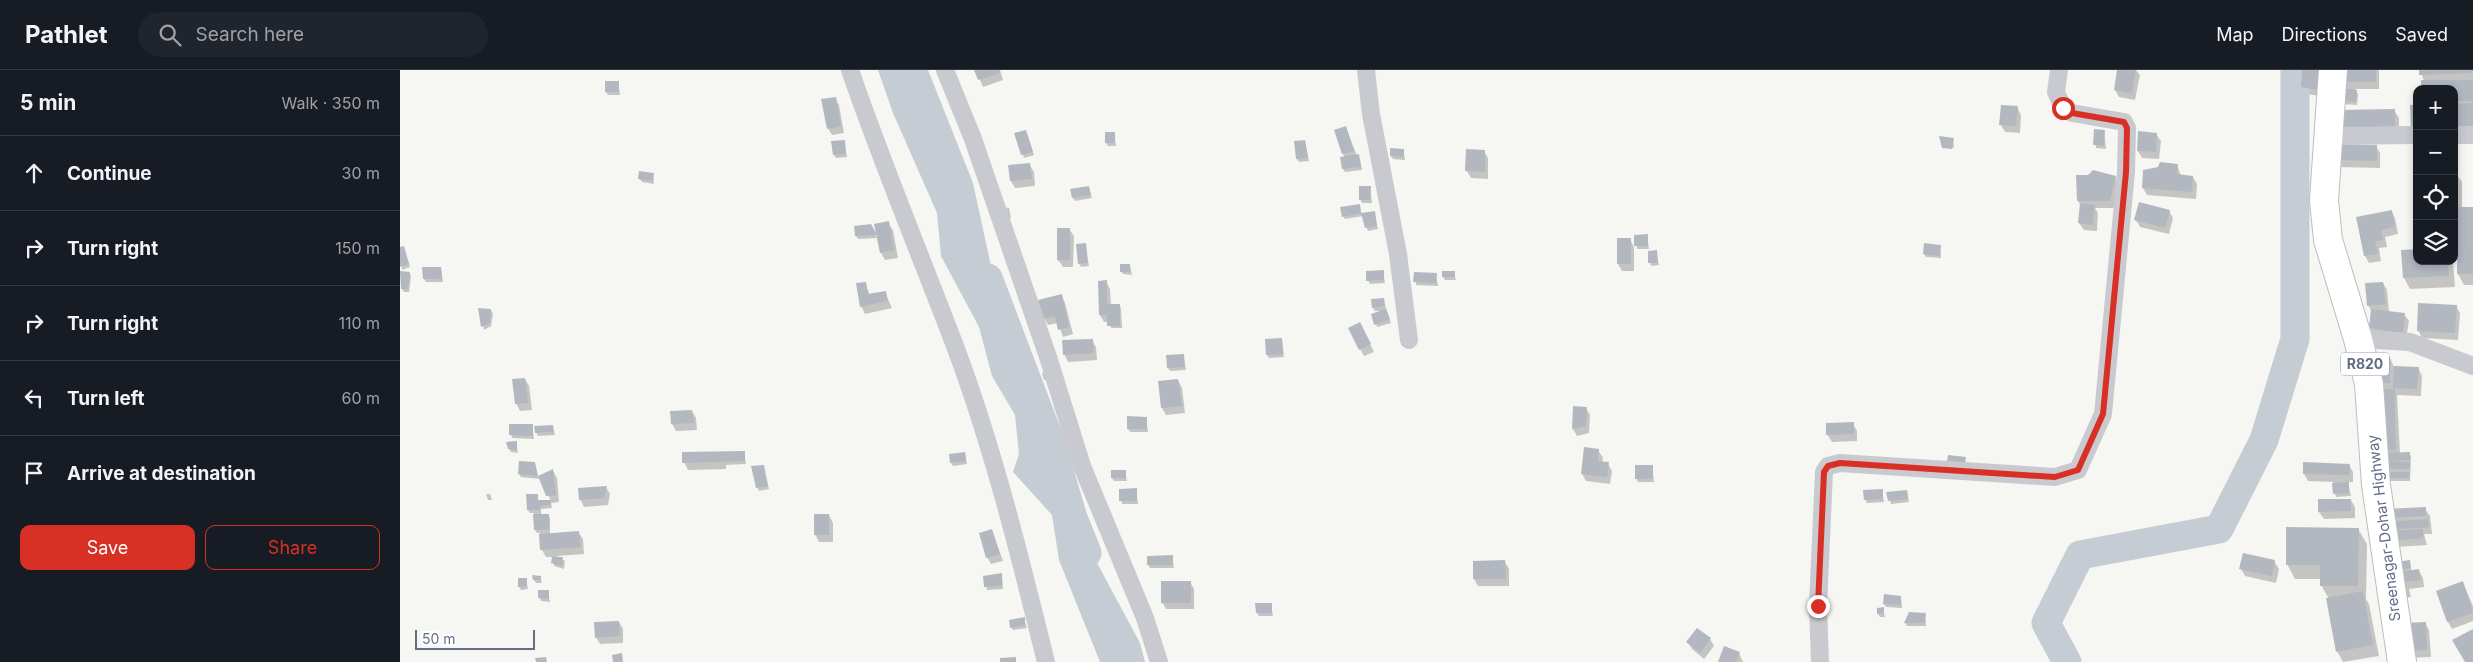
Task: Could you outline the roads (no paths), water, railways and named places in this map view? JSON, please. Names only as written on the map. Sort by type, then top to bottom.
[{"type":"main road","name":"Sreenagar-Dohar Highway","points":[[2334,70],[2324,200],[2328,240],[2358,339],[2370,392],[2376,485],[2402,662]]},
{"type":"street","points":[[850,70],[909,231],[955,347],[996,472],[1046,662]]},
{"type":"street","points":[[945,70],[973,139],[1048,356],[1082,466],[1144,618],[1159,662]]},
{"type":"street","points":[[1366,70],[1371,114],[1398,254],[1409,340]]},
{"type":"street","points":[[1820,662],[1818,606],[1824,472],[1828,466],[1840,463],[2055,477],[2078,470],[2103,414],[2126,172],[2127,128],[2124,122],[2072,113],[2063,108],[2056,92],[2059,70]]},
{"type":"street","points":[[2328,136],[2413,135]]},
{"type":"street","points":[[2458,135],[2473,135]]},
{"type":"street","points":[[2358,339],[2410,342],[2473,366]]},
{"type":"waterway","points":[[2067,662],[2046,623],[2080,555],[2219,529],[2264,440],[2295,339],[2295,70]]},
{"type":"waterway","points":[[988,278],[1050,441],[1073,518],[1087,553]]}]
